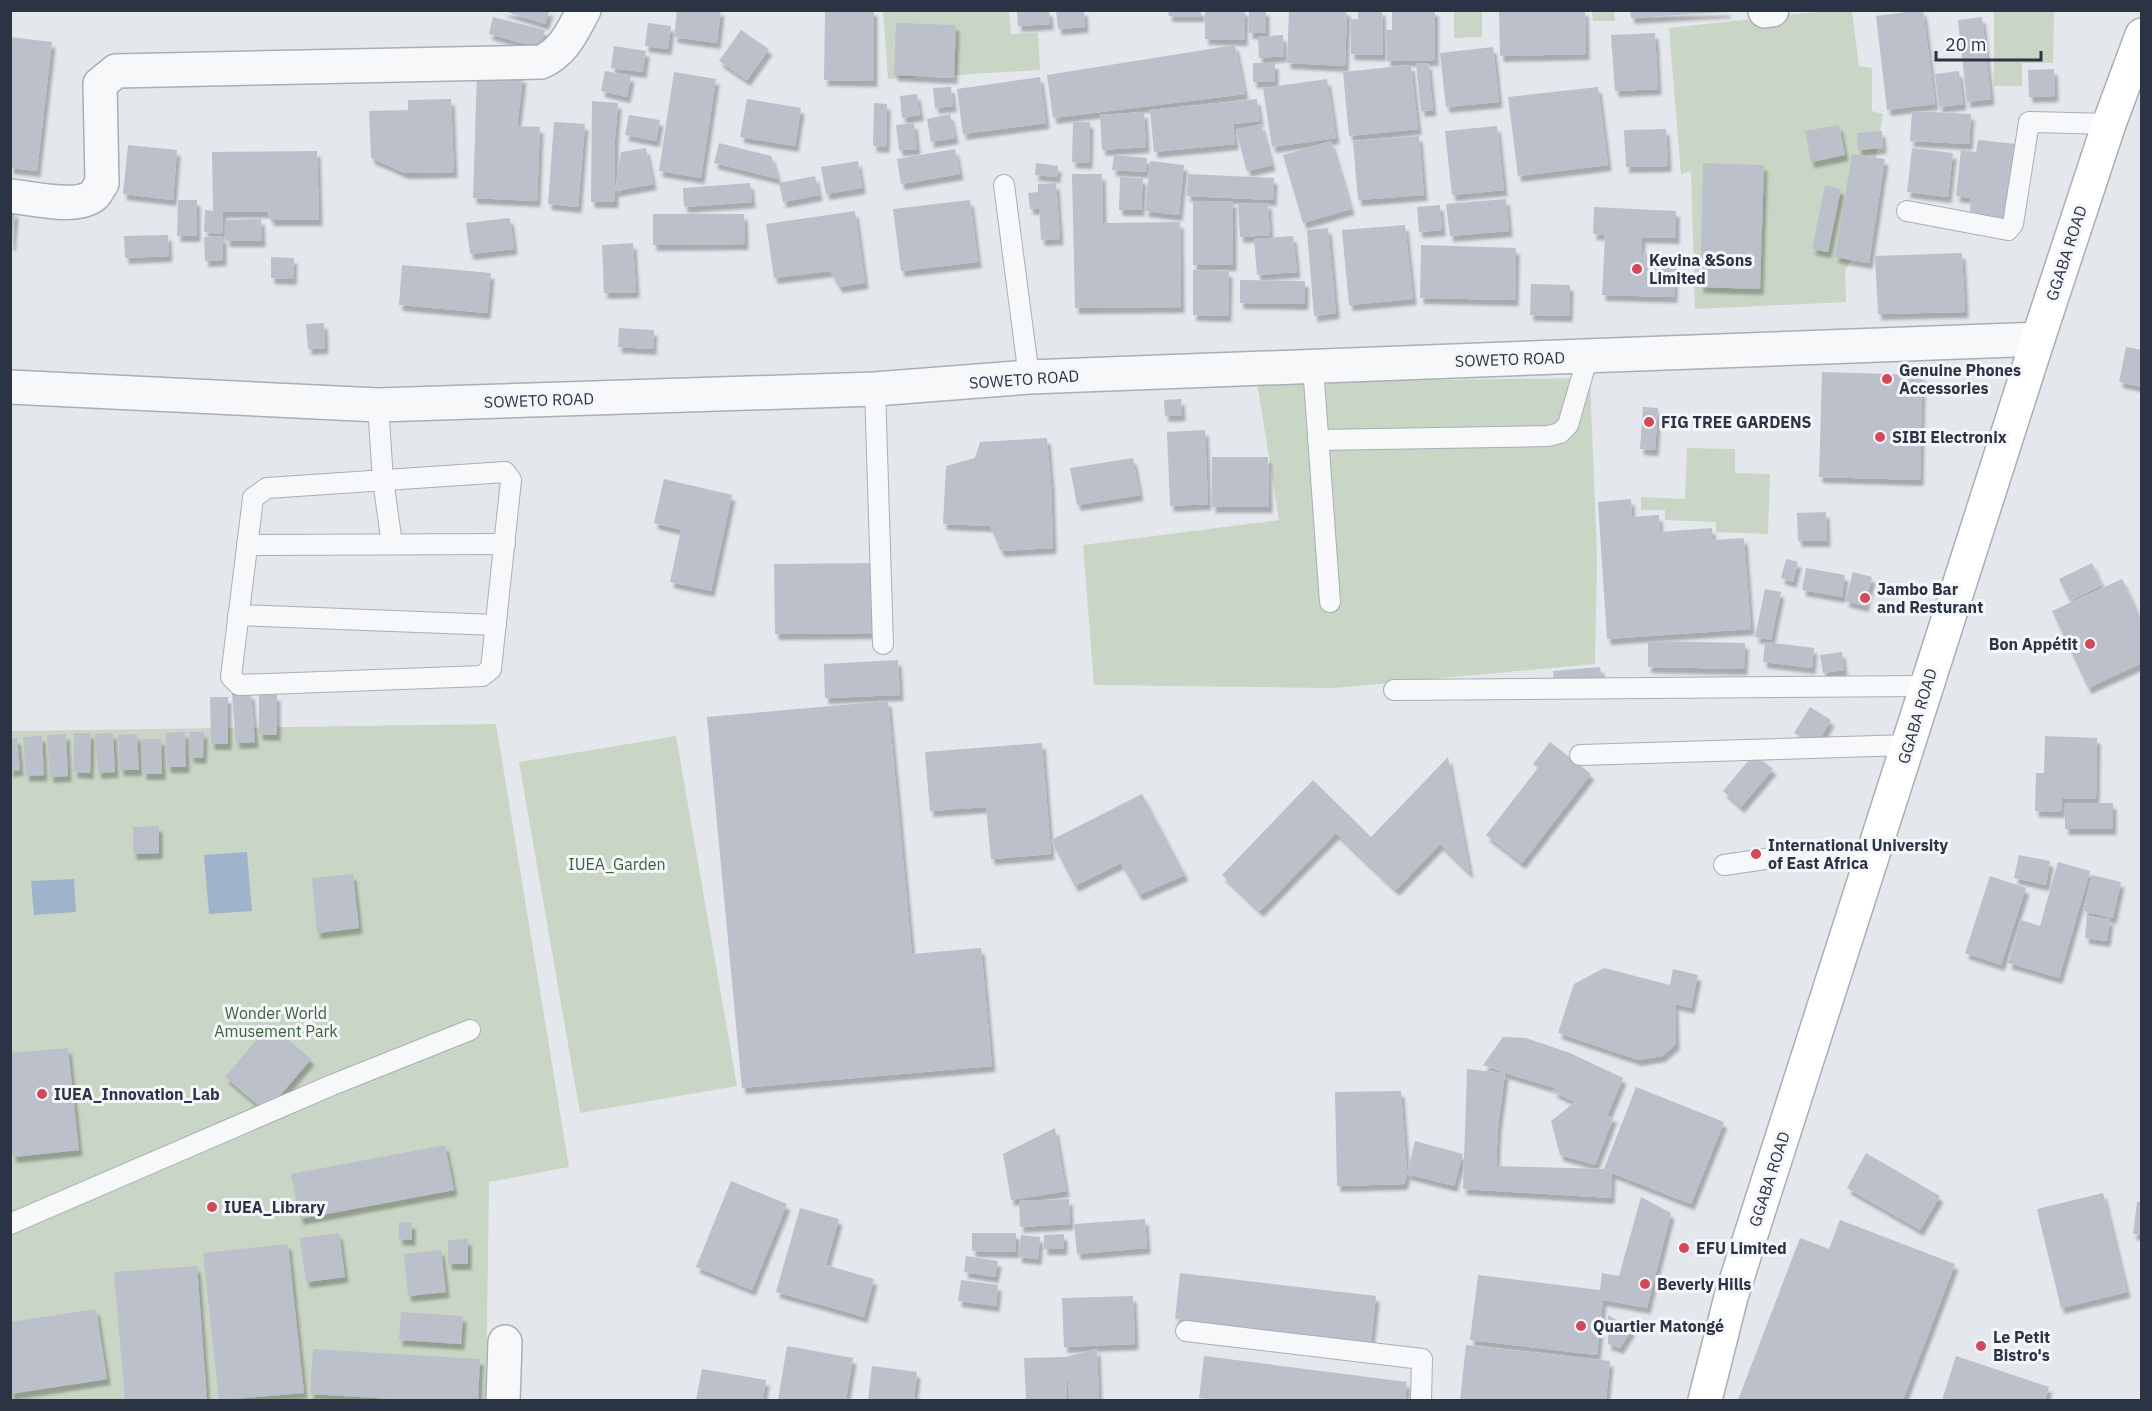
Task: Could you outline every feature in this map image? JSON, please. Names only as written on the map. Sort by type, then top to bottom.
[{"type":"main road","name":"GGABA ROAD","points":[[1705,1401],[1731,1297],[1873,852],[1909,746],[2038,339],[2109,124],[2142,35]]},
{"type":"street","points":[[10,196],[69,203],[84,201],[95,194],[102,183],[100,84],[116,71],[541,62],[553,57],[565,46],[584,10]]},
{"type":"street","points":[[1766,11],[1772,10]]},
{"type":"street","name":"SOWETO ROAD","points":[[10,387],[378,405],[875,389],[1029,377],[2038,339]]},
{"type":"street","points":[[504,1401],[505,1342]]},
{"type":"lane","points":[[1907,212],[2008,230],[2013,224],[2029,122],[2109,124]]},
{"type":"lane","points":[[1004,185],[1029,377]]},
{"type":"lane","points":[[1318,440],[1548,436],[1560,433],[1568,425],[1588,356]]},
{"type":"lane","points":[[1313,366],[1330,602]]},
{"type":"lane","points":[[875,389],[883,644]]},
{"type":"lane","points":[[378,405],[383,480],[392,544]]},
{"type":"lane","points":[[505,472],[511,480],[491,669],[482,676],[239,685],[231,677],[253,498],[267,488],[383,480],[505,472]]},
{"type":"lane","points":[[247,545],[505,543]]},
{"type":"lane","points":[[238,615],[496,625]]},
{"type":"lane","points":[[1394,690],[1927,686]]},
{"type":"lane","points":[[1580,755],[1909,746]]},
{"type":"lane","points":[[1724,866],[1766,859],[1873,852]]},
{"type":"lane","points":[[10,1224],[299,1100],[470,1030]]},
{"type":"lane","points":[[1186,1331],[1422,1359],[1421,1401]]},
{"type":"green space","points":[[883,11],[1009,11],[1011,34],[1038,33],[1040,70],[888,79]]},
{"type":"green space","points":[[1454,11],[1482,11],[1482,37],[1454,38]]},
{"type":"green space","points":[[1592,11],[1614,11],[1615,21],[1593,21]]},
{"type":"green space","points":[[1826,11],[1852,11],[1859,66],[1872,68],[1872,111],[1883,114],[1864,232],[1845,271],[1846,302],[1695,309],[1691,171],[1681,174],[1669,28]]},
{"type":"green space","points":[[1994,11],[2054,11],[2053,63],[2022,63],[2022,86],[1994,86]]},
{"type":"green space","points":[[1590,378],[1597,558],[1595,664],[1335,688],[1094,685],[1083,545],[1279,520],[1257,382]]},
{"type":"green space","points":[[1687,448],[1735,449],[1735,473],[1770,474],[1768,534],[1716,532],[1716,522],[1665,520],[1665,510],[1641,510],[1641,497],[1685,499]]},
{"type":"green space","name":"Wonder World Amusement Park","points":[[496,724],[569,1167],[489,1182],[486,1400],[11,1400],[10,731]]},
{"type":"green space","name":"IUEA_Garden","points":[[676,736],[737,1086],[580,1113],[519,762]]},
{"type":"water","points":[[247,852],[252,911],[209,914],[204,855]]},
{"type":"water","points":[[74,879],[76,912],[34,915],[31,881]]},
{"type":"building","points":[[501,10],[550,10],[545,24]]},
{"type":"building","points":[[677,10],[721,10],[717,43],[674,37]]},
{"type":"building","points":[[825,10],[874,10],[874,81],[824,80]]},
{"type":"building","points":[[1017,10],[1049,10],[1050,24],[1018,26]]},
{"type":"building","points":[[1056,10],[1084,10],[1085,27],[1058,29]]},
{"type":"building","points":[[1168,10],[1201,10],[1201,16],[1169,16]]},
{"type":"building","points":[[1205,10],[1245,10],[1244,40],[1205,39]]},
{"type":"building","points":[[1249,10],[1266,10],[1266,33],[1249,33]]},
{"type":"building","points":[[1289,10],[1347,10],[1345,66],[1287,63]]},
{"type":"building","points":[[1358,10],[1382,10],[1383,55],[1351,54],[1351,19],[1358,19]]},
{"type":"building","points":[[1392,10],[1435,10],[1435,60],[1387,61],[1386,30],[1392,30]]},
{"type":"building","points":[[1499,10],[1585,10],[1586,54],[1500,56]]},
{"type":"building","points":[[1630,10],[1727,10],[1727,12],[1631,18]]},
{"type":"building","points":[[1923,10],[1935,104],[1887,110],[1876,16]]},
{"type":"building","points":[[493,17],[545,30],[540,48],[489,34]]},
{"type":"building","points":[[1982,17],[1991,99],[1967,102],[1958,20]]},
{"type":"building","points":[[648,23],[671,26],[668,49],[645,46]]},
{"type":"building","points":[[896,23],[956,25],[954,78],[894,75]]},
{"type":"building","points":[[741,30],[769,49],[747,80],[719,61]]},
{"type":"building","points":[[1655,33],[1658,89],[1615,91],[1611,35]]},
{"type":"building","points":[[1283,35],[1284,56],[1259,58],[1258,37]]},
{"type":"building","points":[[10,37],[52,42],[37,171],[10,168]]},
{"type":"building","points":[[1235,45],[1245,94],[1053,118],[1047,75]]},
{"type":"building","points":[[614,46],[646,51],[643,72],[611,68]]},
{"type":"building","points":[[1493,47],[1499,102],[1446,107],[1440,53]]},
{"type":"building","points":[[1253,63],[1275,63],[1275,82],[1253,82]]},
{"type":"building","points":[[1428,63],[1433,110],[1421,111],[1416,64]]},
{"type":"building","points":[[1411,65],[1418,129],[1349,136],[1343,72]]},
{"type":"building","points":[[2054,69],[2055,96],[2029,97],[2028,70]]},
{"type":"building","points":[[605,71],[631,76],[627,97],[601,91]]},
{"type":"building","points":[[1959,71],[1963,104],[1939,107],[1935,74]]},
{"type":"building","points":[[477,72],[523,77],[517,126],[540,127],[537,201],[473,198]]},
{"type":"building","points":[[674,72],[716,79],[701,178],[659,171]]},
{"type":"building","points":[[1040,77],[1046,123],[963,134],[957,89]]},
{"type":"building","points":[[1327,79],[1336,138],[1272,147],[1263,88]]},
{"type":"building","points":[[951,87],[953,106],[935,108],[933,88]]},
{"type":"building","points":[[1598,87],[1608,165],[1518,176],[1508,97]]},
{"type":"building","points":[[917,94],[920,115],[902,118],[900,96]]},
{"type":"building","points":[[451,99],[454,172],[405,173],[371,158],[369,111],[408,110],[408,100]]},
{"type":"building","points":[[747,99],[801,108],[795,146],[740,137]]},
{"type":"building","points":[[1257,99],[1260,121],[1233,124],[1235,144],[1154,152],[1150,110]]},
{"type":"building","points":[[592,101],[618,103],[615,138],[615,202],[591,202]]},
{"type":"building","points":[[874,103],[887,104],[886,147],[873,146]]},
{"type":"building","points":[[1912,111],[1971,114],[1969,144],[1910,141]]},
{"type":"building","points":[[1144,112],[1146,147],[1102,150],[1100,115]]},
{"type":"building","points":[[950,114],[955,138],[931,142],[927,119]]},
{"type":"building","points":[[629,115],[660,120],[656,141],[625,135]]},
{"type":"building","points":[[554,122],[585,124],[578,207],[548,204]]},
{"type":"building","points":[[1073,122],[1090,122],[1089,163],[1072,162]]},
{"type":"building","points":[[914,123],[917,149],[899,150],[896,125]]},
{"type":"building","points":[[1261,124],[1272,165],[1247,171],[1236,130]]},
{"type":"building","points":[[1839,125],[1845,155],[1811,162],[1805,131]]},
{"type":"building","points":[[1497,126],[1504,190],[1452,195],[1445,131]]},
{"type":"building","points":[[1666,129],[1668,166],[1626,167],[1624,130]]},
{"type":"building","points":[[1882,131],[1883,148],[1858,150],[1857,133]]},
{"type":"building","points":[[1419,136],[1424,195],[1358,200],[1353,141]]},
{"type":"building","points":[[1978,140],[2016,144],[2007,219],[1970,214],[1971,198],[1956,196],[1961,150],[1976,152]]},
{"type":"building","points":[[1331,141],[1351,209],[1303,223],[1283,155]]},
{"type":"building","points":[[719,143],[771,156],[778,179],[714,163]]},
{"type":"building","points":[[128,145],[177,150],[173,200],[123,194]]},
{"type":"building","points":[[646,148],[653,184],[615,191],[621,152]]},
{"type":"building","points":[[1912,148],[1953,153],[1948,197],[1907,192]]},
{"type":"building","points":[[955,149],[960,174],[901,184],[897,159]]},
{"type":"building","points":[[317,151],[319,220],[271,220],[267,212],[223,212],[222,234],[204,232],[205,210],[213,211],[212,152]]},
{"type":"building","points":[[1852,154],[1885,159],[1869,263],[1835,257]]},
{"type":"building","points":[[1114,155],[1147,158],[1146,172],[1112,170]]},
{"type":"building","points":[[858,161],[862,188],[826,194],[821,167]]},
{"type":"building","points":[[1150,161],[1184,165],[1179,215],[1145,211]]},
{"type":"building","points":[[1036,163],[1058,166],[1057,177],[1035,175]]},
{"type":"building","points":[[1703,163],[1764,165],[1760,289],[1700,287]]},
{"type":"building","points":[[1072,174],[1102,174],[1103,223],[1180,222],[1181,307],[1075,308]]},
{"type":"building","points":[[1188,174],[1274,178],[1273,200],[1187,196]]},
{"type":"building","points":[[815,176],[819,195],[783,202],[779,183]]},
{"type":"building","points":[[1120,177],[1143,178],[1141,210],[1119,210]]},
{"type":"building","points":[[750,183],[752,202],[684,207],[683,188]]},
{"type":"building","points":[[1056,183],[1060,239],[1041,240],[1039,208],[1030,209],[1028,193],[1038,192],[1038,184]]},
{"type":"building","points":[[1825,185],[1841,189],[1828,252],[1812,249]]},
{"type":"building","points":[[1506,199],[1509,231],[1450,236],[1446,204]]},
{"type":"building","points":[[178,200],[197,200],[197,236],[177,236]]},
{"type":"building","points":[[970,200],[978,262],[901,271],[893,209]]},
{"type":"building","points":[[1193,201],[1233,201],[1233,265],[1193,265]]},
{"type":"building","points":[[1268,203],[1270,235],[1240,237],[1238,204]]},
{"type":"building","points":[[1440,205],[1442,230],[1419,232],[1417,207]]},
{"type":"building","points":[[1594,207],[1676,211],[1676,238],[1642,237],[1641,253],[1675,255],[1674,297],[1602,295],[1605,235],[1593,234]]},
{"type":"building","points":[[10,211],[15,212],[12,245],[10,245]]},
{"type":"building","points":[[855,211],[865,283],[839,287],[830,271],[774,278],[766,224]]},
{"type":"building","points":[[653,214],[744,214],[745,244],[653,245]]},
{"type":"building","points":[[510,218],[514,249],[470,254],[466,223]]},
{"type":"building","points":[[261,219],[262,241],[226,241],[226,220]]},
{"type":"building","points":[[1405,225],[1413,299],[1349,305],[1342,230]]},
{"type":"building","points":[[1328,228],[1336,313],[1314,316],[1307,230]]},
{"type":"building","points":[[168,235],[169,256],[125,258],[124,236]]},
{"type":"building","points":[[223,236],[223,260],[205,261],[204,237]]},
{"type":"building","points":[[1293,236],[1297,272],[1257,275],[1254,239]]},
{"type":"building","points":[[633,243],[636,292],[604,293],[602,245]]},
{"type":"building","points":[[1421,245],[1516,248],[1515,300],[1420,298]]},
{"type":"building","points":[[1962,253],[1965,312],[1878,314],[1875,256]]},
{"type":"building","points":[[271,257],[294,258],[293,279],[271,278]]},
{"type":"building","points":[[402,265],[491,273],[487,313],[399,305]]},
{"type":"building","points":[[1193,270],[1229,271],[1228,316],[1193,315]]},
{"type":"building","points":[[1240,280],[1305,281],[1305,304],[1240,303]]},
{"type":"building","points":[[1531,284],[1570,285],[1569,316],[1530,315]]},
{"type":"building","points":[[324,323],[325,348],[308,349],[306,324]]},
{"type":"building","points":[[619,328],[654,330],[653,349],[618,347]]},
{"type":"building","points":[[2126,347],[2142,350],[2142,387],[2119,382]]},
{"type":"building","points":[[1822,372],[1922,375],[1920,480],[1819,477]]},
{"type":"building","points":[[1181,399],[1182,415],[1165,416],[1164,400]]},
{"type":"building","points":[[1643,407],[1658,408],[1655,450],[1640,449]]},
{"type":"building","points":[[1205,430],[1208,504],[1170,506],[1167,432]]},
{"type":"building","points":[[1047,438],[1053,548],[1001,551],[990,526],[943,524],[946,466],[975,458],[980,442]]},
{"type":"building","points":[[1212,457],[1268,457],[1269,507],[1212,507]]},
{"type":"building","points":[[1133,458],[1140,495],[1077,505],[1070,468]]},
{"type":"building","points":[[664,479],[732,495],[711,591],[670,582],[681,530],[654,523]]},
{"type":"building","points":[[1631,499],[1632,517],[1659,515],[1660,532],[1712,528],[1713,540],[1744,538],[1751,629],[1607,639],[1598,502]]},
{"type":"building","points":[[1826,512],[1827,541],[1798,541],[1797,513]]},
{"type":"building","points":[[1786,559],[1798,562],[1793,582],[1781,578]]},
{"type":"building","points":[[876,563],[877,633],[775,634],[774,564]]},
{"type":"building","points":[[2092,563],[2102,585],[2070,601],[2059,579]]},
{"type":"building","points":[[1806,568],[1845,575],[1842,597],[1802,590]]},
{"type":"building","points":[[1853,572],[1872,577],[1865,606],[1845,601]]},
{"type":"building","points":[[2122,579],[2142,622],[2142,663],[2088,688],[2052,611]]},
{"type":"building","points":[[1765,589],[1781,592],[1771,640],[1755,637]]},
{"type":"building","points":[[1648,641],[1745,643],[1744,669],[1648,667]]},
{"type":"building","points":[[1765,642],[1814,648],[1812,668],[1763,662]]},
{"type":"building","points":[[1842,652],[1844,670],[1823,673],[1820,655]]},
{"type":"building","points":[[898,660],[900,695],[825,698],[824,664]]},
{"type":"building","points":[[1600,667],[1602,679],[1554,683],[1553,671]]},
{"type":"building","points":[[251,693],[255,742],[236,743],[232,694]]},
{"type":"building","points":[[259,695],[277,695],[277,735],[259,734]]},
{"type":"building","points":[[210,697],[228,697],[228,744],[211,744]]},
{"type":"building","points":[[888,701],[912,954],[981,948],[992,1066],[742,1088],[707,717]]},
{"type":"building","points":[[1810,707],[1831,720],[1816,746],[1794,733]]},
{"type":"building","points":[[185,732],[186,767],[167,767],[166,733]]},
{"type":"building","points":[[190,732],[204,732],[203,758],[190,757]]},
{"type":"building","points":[[74,733],[91,733],[90,773],[74,772]]},
{"type":"building","points":[[113,733],[115,772],[98,773],[95,734]]},
{"type":"building","points":[[66,734],[68,776],[50,777],[47,735]]},
{"type":"building","points":[[137,734],[139,770],[120,770],[118,735]]},
{"type":"building","points":[[42,736],[44,775],[26,776],[23,737]]},
{"type":"building","points":[[2045,736],[2097,738],[2096,799],[2062,798],[2061,812],[2035,811],[2036,773],[2044,773]]},
{"type":"building","points":[[17,738],[20,770],[10,771],[10,739]]},
{"type":"building","points":[[142,739],[161,739],[162,774],[143,774]]},
{"type":"building","points":[[1550,742],[1591,774],[1522,863],[1486,835],[1538,768],[1533,764]]},
{"type":"building","points":[[1042,743],[1051,854],[991,859],[986,807],[930,811],[925,752]]},
{"type":"building","points":[[1754,754],[1773,769],[1741,807],[1723,791]]},
{"type":"building","points":[[1448,757],[1470,873],[1440,844],[1396,890],[1336,833],[1260,911],[1222,875],[1313,780],[1371,837]]},
{"type":"building","points":[[1142,794],[1185,875],[1139,895],[1121,863],[1075,886],[1051,840]]},
{"type":"building","points":[[2065,803],[2113,803],[2113,829],[2065,829]]},
{"type":"building","points":[[159,826],[159,853],[133,854],[133,827]]},
{"type":"building","points":[[2019,855],[2050,861],[2046,885],[2014,878]]},
{"type":"building","points":[[2058,862],[2090,871],[2059,978],[2008,963],[2021,920],[2040,926]]},
{"type":"building","points":[[353,874],[359,928],[317,933],[312,878]]},
{"type":"building","points":[[2092,875],[2121,882],[2113,918],[2083,911]]},
{"type":"building","points":[[1990,876],[2026,888],[2001,965],[1965,953]]},
{"type":"building","points":[[2087,916],[2110,919],[2107,941],[2085,938]]},
{"type":"building","points":[[1604,968],[1670,985],[1673,969],[1698,975],[1691,1008],[1675,1004],[1676,1044],[1662,1056],[1638,1060],[1558,1033],[1574,984]]},
{"type":"building","points":[[270,1024],[311,1059],[266,1112],[225,1077]]},
{"type":"building","points":[[1503,1037],[1526,1038],[1570,1053],[1623,1078],[1607,1116],[1614,1116],[1595,1165],[1560,1155],[1551,1121],[1575,1102],[1552,1091],[1558,1089],[1483,1065]]},
{"type":"building","name":"IUEA_Innovation_Lab","points":[[68,1048],[79,1150],[13,1157],[10,1134],[10,1053]]},
{"type":"building","points":[[1467,1069],[1505,1073],[1496,1166],[1604,1169],[1636,1087],[1724,1122],[1691,1204],[1612,1173],[1611,1198],[1463,1189]]},
{"type":"building","points":[[1401,1091],[1407,1174],[1404,1184],[1337,1186],[1335,1092]]},
{"type":"building","points":[[1055,1128],[1066,1191],[1011,1200],[1003,1154]]},
{"type":"building","points":[[1415,1141],[1463,1154],[1454,1186],[1407,1174]]},
{"type":"building","points":[[445,1145],[454,1190],[300,1219],[291,1174]]},
{"type":"building","points":[[1866,1153],[1940,1196],[1920,1230],[1847,1188]]},
{"type":"building","points":[[731,1181],[787,1204],[752,1290],[696,1267]]},
{"type":"building","points":[[2103,1193],[2127,1292],[2061,1308],[2037,1209]]},
{"type":"building","points":[[1641,1197],[1671,1213],[1647,1308],[1603,1300],[1597,1355],[1470,1340],[1478,1275],[1600,1290],[1602,1273],[1619,1276]]},
{"type":"building","points":[[1069,1199],[1070,1224],[1020,1227],[1019,1201]]},
{"type":"building","points":[[2137,1202],[2142,1202],[2142,1235],[2133,1234]]},
{"type":"building","points":[[800,1208],[839,1219],[826,1265],[874,1279],[864,1317],[776,1292]]},
{"type":"building","points":[[1145,1219],[1147,1248],[1077,1254],[1074,1224]]},
{"type":"building","points":[[1840,1220],[1955,1264],[1903,1400],[1738,1400],[1800,1238],[1829,1249]]},
{"type":"building","points":[[399,1222],[412,1223],[412,1240],[399,1239]]},
{"type":"building","points":[[339,1233],[345,1277],[306,1282],[300,1238]]},
{"type":"building","points":[[972,1233],[1016,1233],[1016,1252],[972,1251]]},
{"type":"building","points":[[1064,1234],[1064,1249],[1044,1249],[1044,1235]]},
{"type":"building","points":[[1021,1235],[1040,1237],[1038,1259],[1018,1257]]},
{"type":"building","points":[[468,1239],[468,1264],[448,1264],[448,1240]]},
{"type":"building","points":[[288,1244],[304,1393],[219,1400],[203,1253]]},
{"type":"building","points":[[441,1250],[446,1292],[408,1296],[404,1254]]},
{"type":"building","points":[[966,1256],[998,1261],[995,1277],[964,1272]]},
{"type":"building","points":[[197,1266],[207,1400],[125,1400],[114,1272]]},
{"type":"building","points":[[1180,1273],[1376,1296],[1371,1343],[1175,1319]]},
{"type":"building","points":[[961,1280],[998,1285],[996,1306],[958,1301]]},
{"type":"building","points":[[1133,1296],[1135,1344],[1064,1347],[1062,1298]]},
{"type":"building","points":[[96,1309],[107,1379],[10,1394],[10,1322]]},
{"type":"building","points":[[401,1312],[463,1316],[461,1344],[399,1340]]},
{"type":"building","points":[[1608,1315],[1632,1329],[1620,1348],[1608,1344]]},
{"type":"building","points":[[1466,1345],[1610,1361],[1606,1400],[1460,1400]]},
{"type":"building","points":[[787,1346],[853,1358],[846,1400],[778,1400]]},
{"type":"building","points":[[313,1349],[480,1359],[478,1400],[410,1400],[310,1394]]},
{"type":"building","points":[[1097,1349],[1099,1400],[1070,1400],[1066,1362],[1067,1400],[1026,1400],[1024,1358],[1065,1357]]},
{"type":"building","points":[[1204,1356],[1407,1382],[1405,1400],[1199,1398]]},
{"type":"building","points":[[1956,1356],[2049,1387],[2045,1400],[1942,1400]]},
{"type":"building","points":[[872,1366],[917,1372],[914,1400],[868,1400]]},
{"type":"building","points":[[702,1369],[766,1380],[763,1400],[696,1400]]},
{"type":"place","name":"Kevina &Sons Limited","points":[[1637,269]]},
{"type":"place","name":"Genuine Phones Accessories","points":[[1887,379]]},
{"type":"place","name":"FIG TREE GARDENS","points":[[1649,422]]},
{"type":"place","name":"SIBI Electronix","points":[[1880,437]]},
{"type":"place","name":"Jambo Bar and Resturant","points":[[1865,598]]},
{"type":"place","name":"Bon Appétit","points":[[2090,644]]},
{"type":"place","name":"International University of East Africa","points":[[1756,854]]},
{"type":"place","name":"IUEA_Innovation_Lab","points":[[42,1094]]},
{"type":"place","name":"IUEA_Library","points":[[212,1207]]},
{"type":"place","name":"EFU Limited","points":[[1684,1248]]},
{"type":"place","name":"Beverly Hills","points":[[1645,1284]]},
{"type":"place","name":"Quartier Matongé","points":[[1581,1326]]},
{"type":"place","name":"Le Petit Bistro's","points":[[1981,1346]]}]
